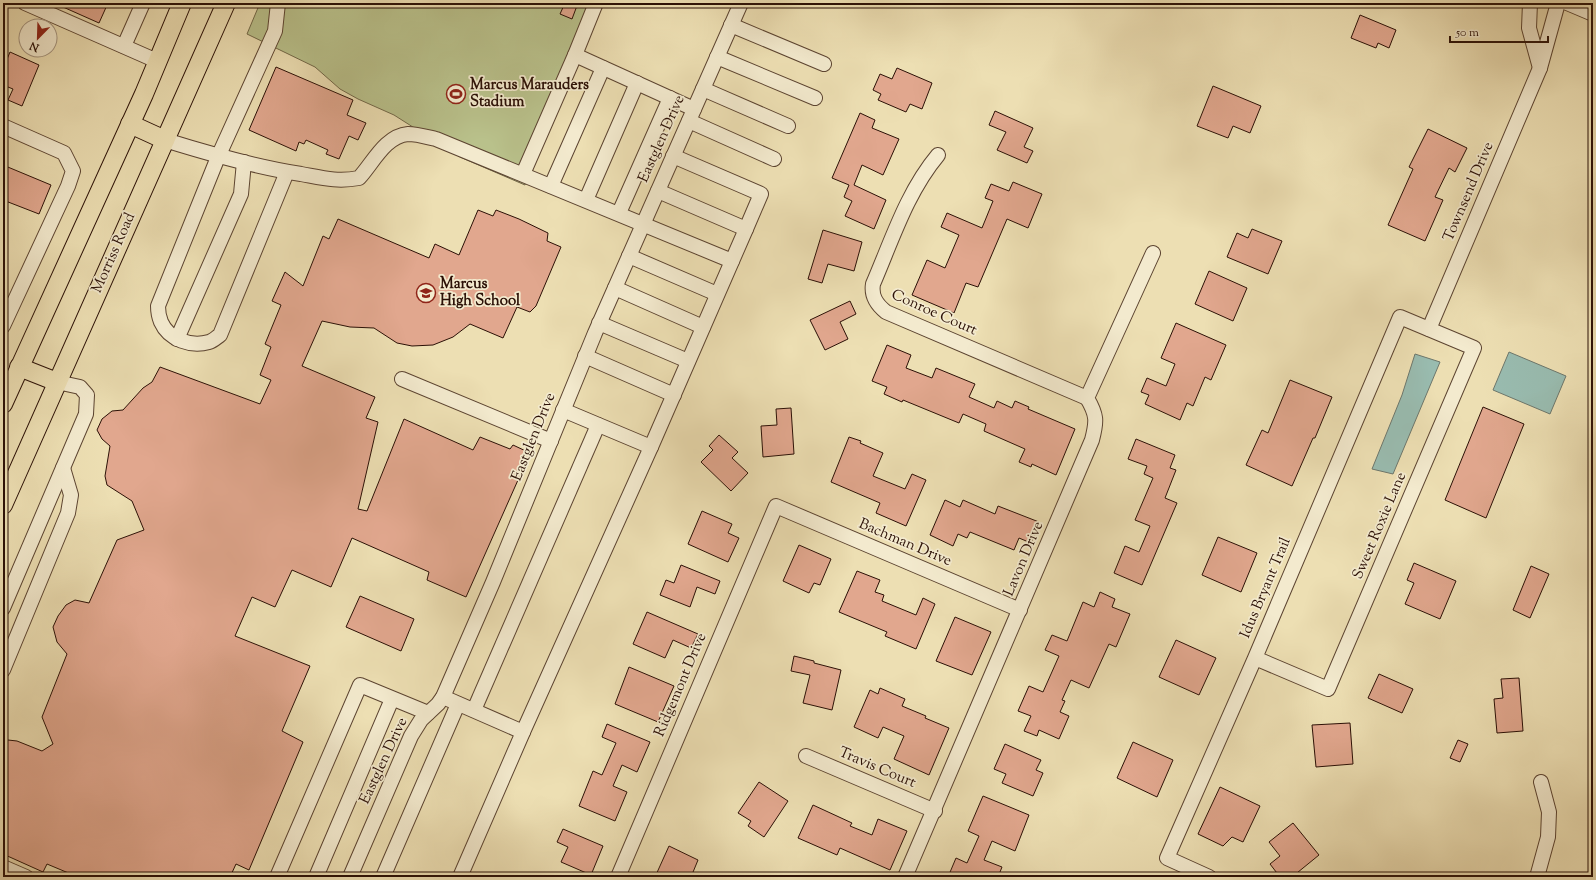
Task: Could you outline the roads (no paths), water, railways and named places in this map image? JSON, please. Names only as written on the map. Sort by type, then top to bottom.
[{"type":"main road","points":[[3,404],[130,124],[182,3]]},
{"type":"main road","name":"Morriss Road","points":[[3,505],[226,3]]},
{"type":"main road","points":[[130,124],[165,140]]},
{"type":"main road","points":[[19,367],[57,382]]},
{"type":"street","points":[[25,3],[157,61]]},
{"type":"street","points":[[124,46],[143,3]]},
{"type":"street","points":[[278,3],[275,30],[218,157],[158,306],[160,322],[169,334],[177,339],[194,344],[211,342],[220,335],[287,172]]},
{"type":"street","points":[[523,174],[596,3]]},
{"type":"street","name":"Eastglen Drive","points":[[350,877],[411,736],[421,720],[438,704],[443,697],[493,582],[614,288],[741,3]]},
{"type":"street","points":[[1530,3],[1529,28],[1540,68]]},
{"type":"street","name":"Townsend Drive","points":[[1429,329],[1540,68],[1558,3]]},
{"type":"street","points":[[1567,3],[1593,14]]},
{"type":"street","points":[[731,25],[824,64]]},
{"type":"street","points":[[575,54],[670,98],[691,115],[774,159]]},
{"type":"street","points":[[717,57],[815,98]]},
{"type":"street","points":[[551,186],[603,68]]},
{"type":"street","points":[[586,200],[637,83]]},
{"type":"street","points":[[703,89],[788,126]]},
{"type":"street","points":[[619,214],[670,98]]},
{"type":"street","points":[[3,126],[64,153],[73,171],[68,186],[3,326]]},
{"type":"street","points":[[165,140],[218,157],[287,172],[342,181],[359,178],[388,143],[400,136],[410,134],[436,139],[732,261]]},
{"type":"street","name":"Conroe Court","points":[[938,155],[927,168],[910,198],[873,284],[872,292],[879,307],[886,312],[1087,398]]},
{"type":"street","points":[[460,877],[523,732],[674,395],[761,194],[673,156]]},
{"type":"street","points":[[177,339],[240,194],[244,162]]},
{"type":"street","points":[[658,191],[746,229]]},
{"type":"street","points":[[1087,398],[1153,253]]},
{"type":"street","points":[[629,256],[717,294]]},
{"type":"street","points":[[614,288],[703,326]]},
{"type":"street","name":"Idus Bryant Trail","points":[[1209,877],[1167,858],[1255,658],[1400,317],[1429,329]]},
{"type":"street","points":[[599,323],[688,361]]},
{"type":"street","name":"Sweet Roxie Lane","points":[[1255,658],[1328,689],[1474,348],[1429,329]]},
{"type":"street","points":[[585,356],[674,395]]},
{"type":"street","points":[[402,379],[551,440]]},
{"type":"street","points":[[3,608],[86,414],[87,395],[80,387],[57,382]]},
{"type":"street","name":"Lavon Drive","points":[[905,877],[935,811],[1092,440],[1096,423],[1093,408],[1087,398]]},
{"type":"street","points":[[563,410],[651,447]]},
{"type":"street","points":[[474,710],[598,425]]},
{"type":"street","points":[[3,670],[68,513],[71,495],[63,468]]},
{"type":"street","name":"Bachman Drive","points":[[776,506],[1020,610]]},
{"type":"street","name":"Ridgemont Drive","points":[[618,877],[776,506]]},
{"type":"street","points":[[277,877],[360,685],[428,713]]},
{"type":"street","points":[[443,697],[523,732]]},
{"type":"street","points":[[316,877],[392,699]]},
{"type":"street","points":[[383,877],[458,704]]},
{"type":"street","name":"Travis Court","points":[[806,756],[935,811]]},
{"type":"street","points":[[1537,877],[1548,837],[1549,812],[1541,782]]},
{"type":"street","points":[[3,867],[26,877]]},
{"type":"water","points":[[1509,352],[1566,376],[1550,414],[1493,390]]},
{"type":"water","points":[[1415,354],[1440,362],[1393,474],[1372,469],[1402,395]]},
{"type":"place","name":"Marcus Marauders Stadium","points":[[456,94]]},
{"type":"place","name":"Marcus High School","points":[[426,293]]}]
